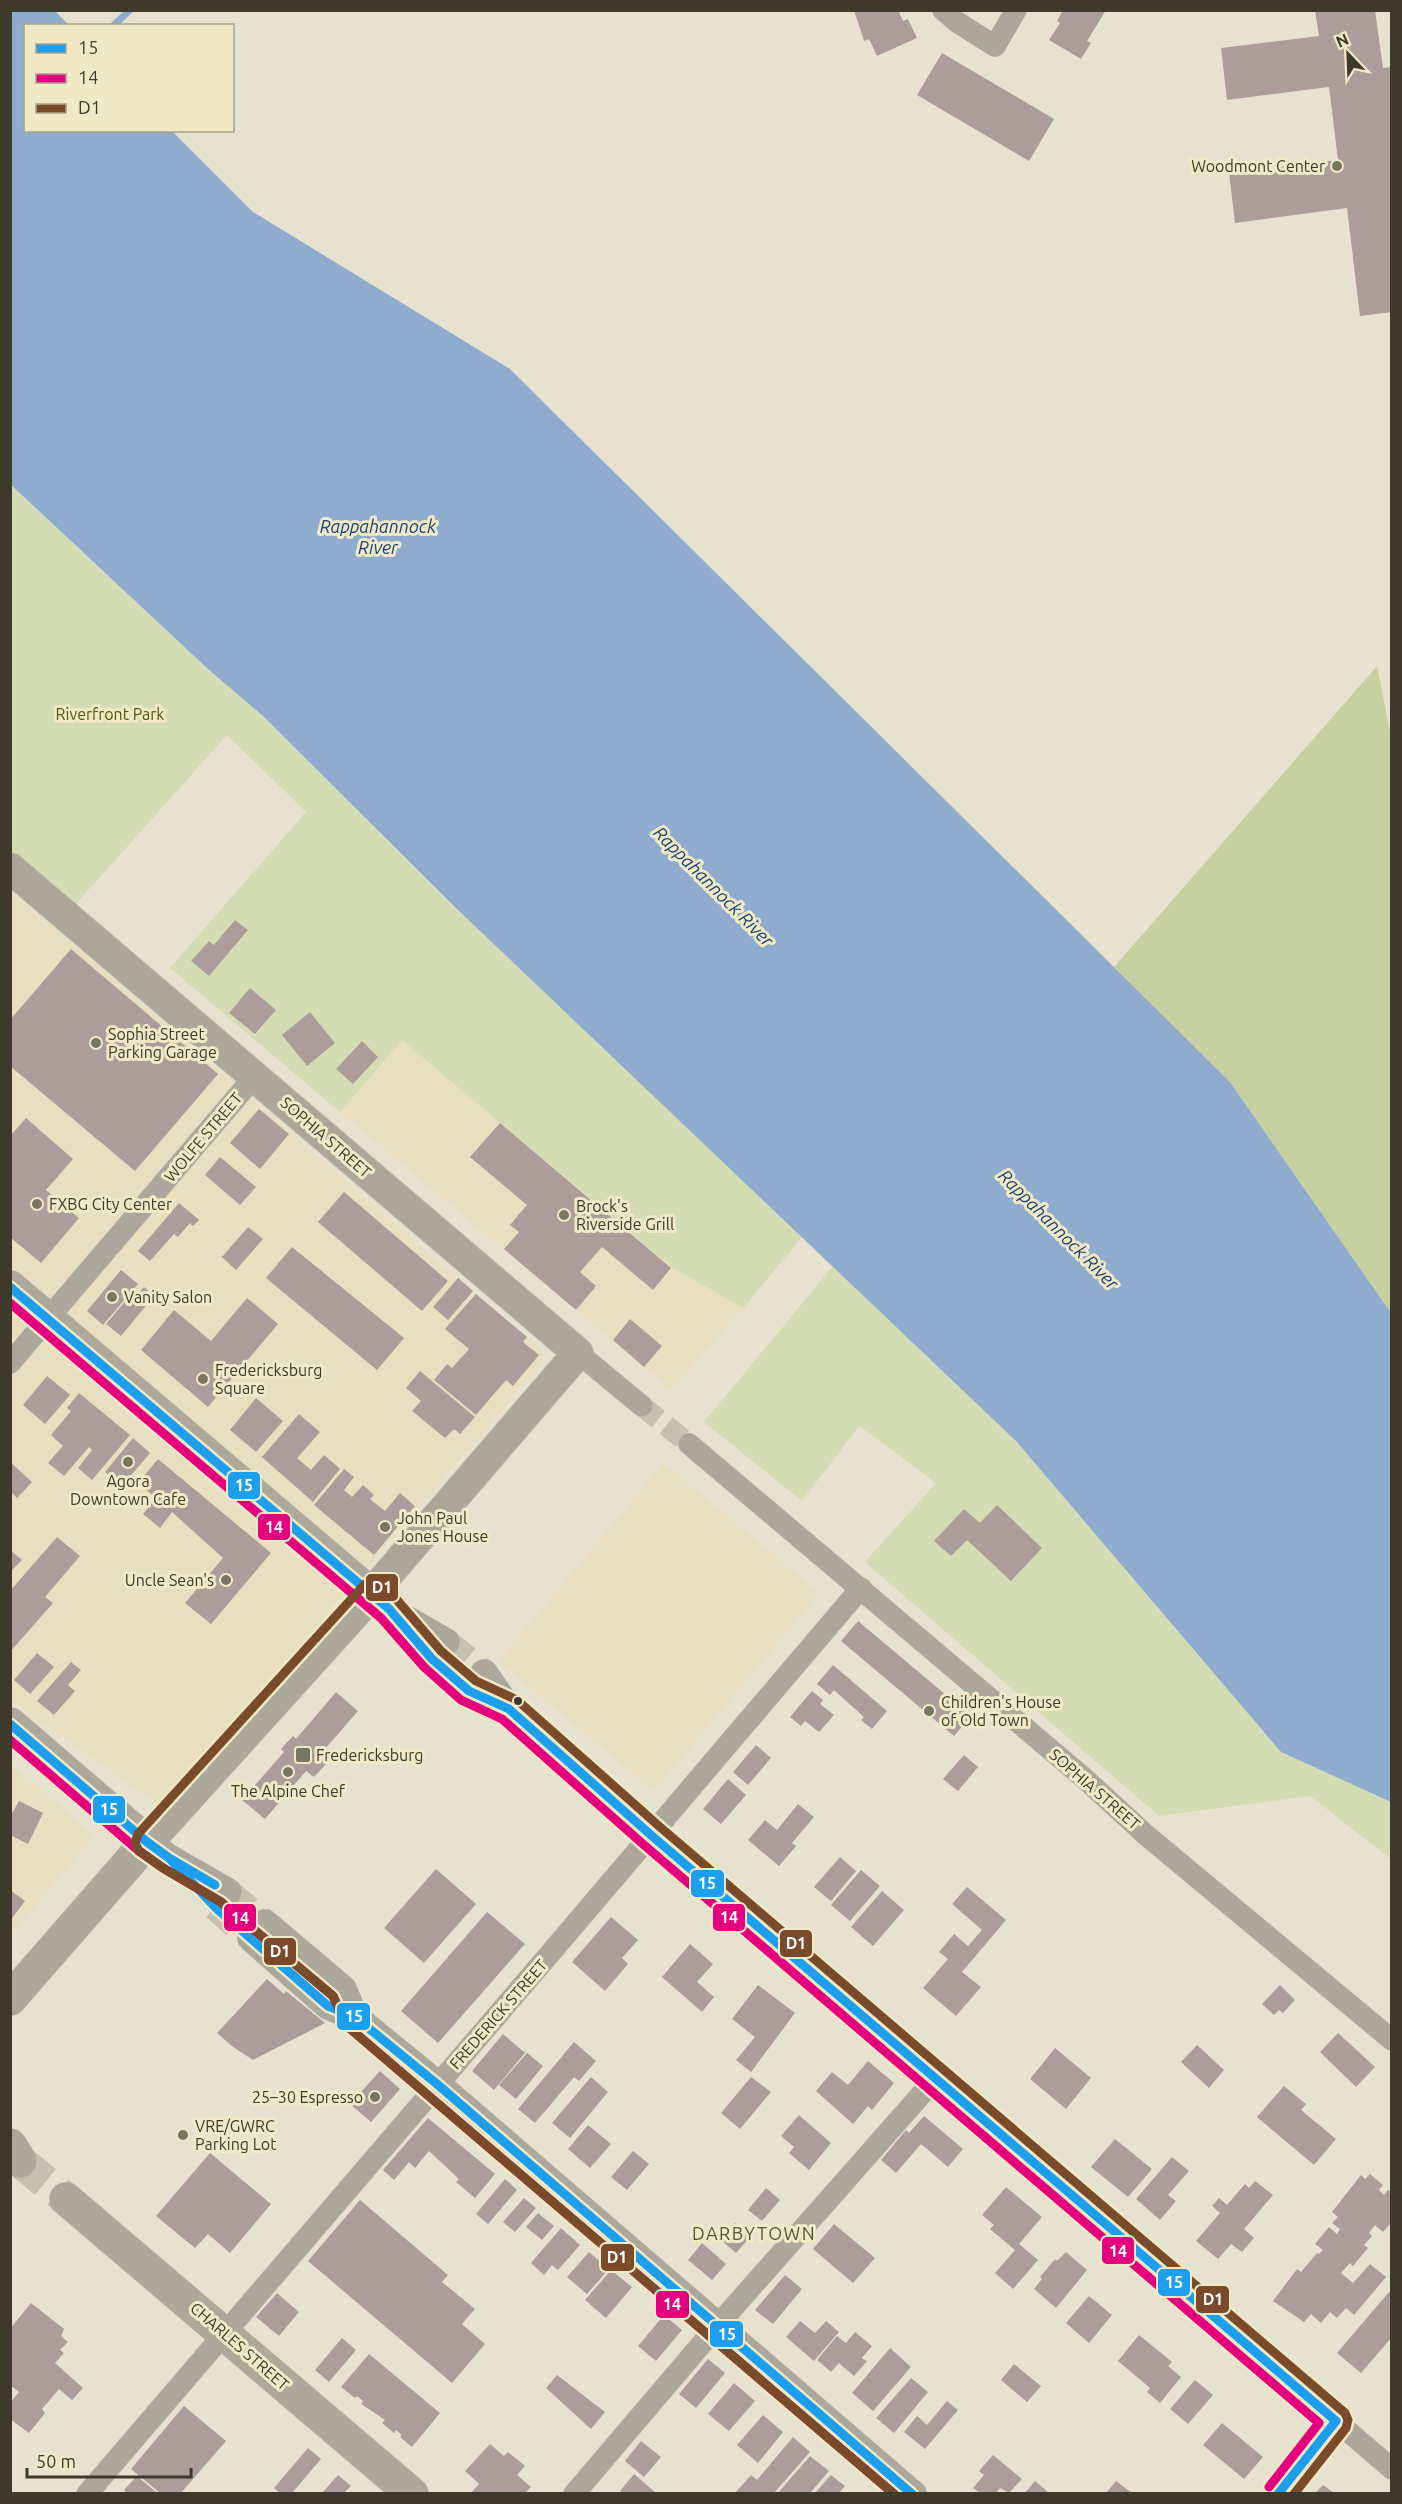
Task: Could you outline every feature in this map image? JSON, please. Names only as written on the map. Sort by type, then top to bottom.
[{"type":"main road","name":"SOPHIA STREET","points":[[10,868],[578,1353]]},
{"type":"main road","points":[[10,1287],[380,1601]]},
{"type":"main road","points":[[10,1999],[158,1850],[380,1601],[578,1353]]},
{"type":"main road","points":[[10,1724],[158,1850]]},
{"type":"main road","name":"CHARLES STREET","points":[[66,2199],[412,2493]]},
{"type":"street","points":[[943,10],[957,22],[995,46],[1016,10]]},
{"type":"street","name":"WOLFE STREET","points":[[10,1363],[255,1076]]},
{"type":"street","name":"SOPHIA STREET","points":[[578,1353],[642,1406]]},
{"type":"street","name":"SOPHIA STREET","points":[[688,1444],[1084,1778],[1146,1835],[1392,2040]]},
{"type":"street","name":"FREDERICK STREET","points":[[87,2493],[436,2084],[652,1836],[861,1588]]},
{"type":"street","points":[[380,1601],[439,1650]]},
{"type":"street","points":[[477,1682],[652,1836],[1392,2469]]},
{"type":"street","points":[[158,1850],[222,1899]]},
{"type":"street","points":[[258,1931],[343,1989],[355,2017],[912,2493]]},
{"type":"street","points":[[574,2493],[717,2326],[935,2079]]},
{"type":"street","points":[[1278,2493],[1336,2421]]},
{"type":"shaded area","points":[[11,891],[542,1351],[544,1362],[161,1807],[11,1701]]},
{"type":"shaded area","points":[[401,1039],[743,1308],[671,1390],[340,1112]]},
{"type":"shaded area","points":[[664,1463],[820,1593],[654,1791],[498,1661]]},
{"type":"shaded area","points":[[11,1763],[95,1836],[11,1935]]},
{"type":"green space","name":"Riverfront Park","points":[[10,485],[208,669],[263,716],[458,910],[803,1236],[743,1308],[672,1267],[402,1040],[340,1112],[170,968],[306,812],[227,735],[75,905],[11,852]],"holes":[[[235,920],[247,930],[209,976],[191,961],[209,941],[214,945]],[[250,988],[276,1010],[255,1034],[229,1013]],[[310,1012],[335,1043],[307,1066],[282,1035]],[[361,1042],[378,1057],[353,1084],[336,1069]]]},
{"type":"green space","points":[[1377,666],[1392,742],[1391,1313],[1230,1082],[1114,967]]},
{"type":"green space","points":[[834,1265],[1016,1441],[1281,1752],[1391,1802],[1391,1859],[1310,1796],[1159,1816],[865,1562],[936,1483],[859,1426],[802,1501],[704,1422]]},
{"type":"water","name":"Rappahannock River","points":[[10,11],[55,11],[68,24],[24,24],[24,132],[173,132],[253,212],[510,369],[1230,1082],[1391,1313],[1391,1802],[1281,1752],[1016,1441],[458,910],[263,716],[208,669],[11,485]]},
{"type":"building","points":[[854,10],[898,10],[903,21],[908,19],[917,38],[877,56],[869,39],[864,41]]},
{"type":"building","points":[[1063,10],[1106,10],[1087,41],[1091,43],[1081,59],[1049,40],[1060,23],[1057,21]]},
{"type":"building","name":"Woodmont Center","points":[[1315,10],[1375,10],[1383,68],[1392,67],[1392,312],[1360,316],[1347,208],[1235,223],[1229,173],[1338,160],[1329,87],[1227,100],[1221,48],[1319,36]]},
{"type":"building","points":[[942,53],[1054,119],[1029,161],[917,95]]},
{"type":"building","points":[[235,920],[248,930],[209,976],[191,961],[209,941],[214,945]]},
{"type":"building","name":"Sophia Street Parking Garage","points":[[71,949],[218,1074],[135,1171],[10,1066],[10,1020]]},
{"type":"building","points":[[250,988],[276,1010],[255,1034],[229,1013]]},
{"type":"building","points":[[310,1012],[335,1043],[307,1066],[282,1035]]},
{"type":"building","points":[[362,1041],[378,1057],[353,1084],[336,1069]]},
{"type":"building","points":[[259,1109],[289,1134],[260,1169],[230,1143]]},
{"type":"building","name":"FXBG City Center","points":[[26,1118],[73,1159],[46,1190],[79,1218],[41,1263],[10,1237],[10,1146],[12,1143],[10,1136]]},
{"type":"building","name":"Brock's Riverside Grill","points":[[500,1123],[671,1268],[653,1290],[602,1247],[580,1272],[596,1286],[576,1310],[504,1249],[519,1232],[510,1225],[527,1205],[470,1157]]},
{"type":"building","points":[[220,1157],[256,1187],[240,1205],[205,1175]]},
{"type":"building","points":[[344,1192],[448,1281],[422,1311],[318,1222]]},
{"type":"building","points":[[179,1203],[199,1220],[193,1226],[190,1223],[178,1237],[174,1234],[150,1261],[138,1251]]},
{"type":"building","points":[[248,1227],[263,1239],[236,1270],[222,1257]]},
{"type":"building","points":[[292,1247],[404,1338],[377,1370],[266,1278]]},
{"type":"building","name":"Vanity Salon","points":[[121,1270],[138,1284],[103,1325],[87,1311]]},
{"type":"building","points":[[458,1278],[473,1291],[448,1320],[433,1307]]},
{"type":"building","points":[[144,1287],[154,1296],[121,1336],[106,1324],[128,1298],[132,1301]]},
{"type":"building","points":[[476,1294],[527,1337],[523,1342],[539,1355],[513,1386],[506,1380],[476,1415],[434,1380],[447,1364],[452,1368],[469,1349],[445,1329]]},
{"type":"building","name":"Fredericksburg Square","points":[[247,1298],[278,1324],[208,1407],[141,1350],[174,1310],[211,1341]]},
{"type":"building","points":[[630,1319],[662,1346],[644,1367],[613,1340]]},
{"type":"building","points":[[420,1371],[475,1417],[460,1434],[454,1429],[445,1438],[412,1411],[421,1401],[406,1388]]},
{"type":"building","points":[[47,1376],[70,1395],[45,1424],[23,1405]]},
{"type":"building","points":[[79,1393],[130,1435],[92,1480],[78,1468],[92,1450],[89,1447],[64,1476],[48,1463],[63,1446],[51,1435],[71,1411],[67,1408]]},
{"type":"building","points":[[256,1398],[283,1421],[256,1452],[230,1430]]},
{"type":"building","points":[[299,1414],[320,1432],[297,1458],[311,1470],[324,1455],[340,1469],[313,1502],[262,1457]]},
{"type":"building","name":"Agora Downtown Cafe","points":[[133,1438],[150,1453],[122,1486],[105,1472]]},
{"type":"building","points":[[158,1459],[271,1553],[211,1624],[185,1603],[223,1558],[172,1512],[160,1528],[143,1514],[156,1498],[138,1483]]},
{"type":"building","points":[[10,1462],[32,1482],[17,1498],[10,1491]]},
{"type":"building","points":[[344,1469],[354,1477],[344,1490],[352,1497],[363,1485],[374,1495],[370,1499],[385,1511],[400,1493],[415,1506],[374,1555],[314,1505]]},
{"type":"building","points":[[997,1505],[1042,1548],[1011,1581],[967,1540],[951,1556],[934,1541],[964,1509],[980,1523]]},
{"type":"building","points":[[57,1537],[80,1556],[45,1597],[53,1603],[10,1652],[10,1591]]},
{"type":"building","points":[[10,1550],[22,1560],[10,1572]]},
{"type":"building","points":[[858,1621],[971,1716],[954,1736],[841,1641]]},
{"type":"building","points":[[37,1653],[54,1667],[30,1694],[14,1680]]},
{"type":"building","points":[[71,1662],[81,1670],[68,1685],[75,1691],[54,1715],[37,1701]]},
{"type":"building","points":[[833,1665],[887,1711],[872,1729],[861,1720],[864,1717],[834,1690],[830,1695],[817,1684]]},
{"type":"building","points":[[812,1691],[823,1700],[820,1704],[834,1715],[819,1732],[805,1721],[801,1726],[790,1717]]},
{"type":"building","points":[[336,1692],[358,1711],[318,1757],[326,1764],[314,1777],[306,1771],[265,1819],[242,1800],[284,1752],[281,1749],[293,1736],[296,1739]]},
{"type":"building","points":[[756,1745],[771,1758],[748,1785],[733,1772]]},
{"type":"building","points":[[964,1755],[978,1767],[958,1791],[943,1779]]},
{"type":"building","points":[[728,1779],[746,1795],[721,1824],[703,1809]]},
{"type":"building","points":[[19,1801],[43,1813],[28,1844],[10,1835],[10,1817]]},
{"type":"building","points":[[798,1804],[814,1817],[792,1843],[796,1846],[779,1866],[748,1840],[765,1820],[777,1830]]},
{"type":"building","points":[[840,1857],[856,1871],[831,1901],[814,1887]]},
{"type":"building","points":[[436,1869],[476,1904],[424,1963],[384,1928]]},
{"type":"building","points":[[861,1870],[880,1886],[850,1921],[831,1905]]},
{"type":"building","points":[[967,1887],[1006,1920],[962,1972],[981,1987],[956,2016],[923,1988],[948,1959],[939,1952],[954,1934],[968,1946],[982,1930],[952,1904]]},
{"type":"building","points":[[10,1890],[25,1901],[10,1921]]},
{"type":"building","points":[[882,1891],[904,1910],[873,1946],[851,1927]]},
{"type":"building","points":[[487,1912],[525,1944],[438,2043],[401,2011]]},
{"type":"building","points":[[611,1917],[638,1940],[622,1958],[628,1964],[605,1991],[572,1962]]},
{"type":"building","points":[[690,1944],[713,1964],[697,1982],[714,1997],[702,2012],[662,1977]]},
{"type":"building","points":[[267,1979],[284,1994],[286,1991],[325,2023],[253,2060],[217,2033]]},
{"type":"building","points":[[758,1985],[795,2013],[751,2072],[736,2060],[755,2037],[732,2019]]},
{"type":"building","points":[[1280,1985],[1295,2000],[1283,2013],[1279,2010],[1274,2015],[1262,2004]]},
{"type":"building","points":[[1338,2033],[1375,2067],[1356,2087],[1320,2052]]},
{"type":"building","points":[[503,2034],[525,2053],[494,2090],[472,2071]]},
{"type":"building","points":[[574,2042],[596,2061],[579,2081],[574,2077],[535,2123],[518,2109]]},
{"type":"building","points":[[1197,2045],[1224,2070],[1209,2088],[1181,2062]]},
{"type":"building","points":[[1055,2048],[1091,2078],[1066,2109],[1030,2079]]},
{"type":"building","points":[[527,2053],[543,2066],[516,2099],[499,2085]]},
{"type":"building","points":[[868,2061],[894,2083],[872,2110],[868,2106],[853,2124],[816,2091],[832,2072],[848,2085]]},
{"type":"building","name":"25–30 Espresso","points":[[380,2071],[400,2089],[371,2122],[350,2104]]},
{"type":"building","points":[[591,2077],[608,2092],[570,2138],[552,2123]]},
{"type":"building","points":[[751,2077],[771,2092],[740,2129],[721,2113]]},
{"type":"building","points":[[1284,2086],[1306,2104],[1301,2110],[1336,2139],[1314,2165],[1257,2117]]},
{"type":"building","points":[[799,2115],[831,2143],[809,2170],[789,2153],[794,2147],[781,2136]]},
{"type":"building","points":[[924,2116],[963,2149],[948,2167],[921,2144],[896,2173],[881,2160],[906,2130],[909,2133]]},
{"type":"building","points":[[428,2118],[495,2174],[475,2198],[456,2182],[459,2179],[429,2151],[415,2168],[409,2162],[394,2180],[383,2170]]},
{"type":"building","points":[[588,2125],[611,2144],[590,2168],[568,2149]]},
{"type":"building","points":[[1115,2139],[1152,2169],[1128,2197],[1091,2167]]},
{"type":"building","points":[[633,2151],[649,2164],[627,2190],[611,2177]]},
{"type":"building","points":[[210,2153],[271,2204],[230,2253],[208,2234],[195,2248],[156,2216]]},
{"type":"building","points":[[1172,2157],[1189,2171],[1168,2195],[1176,2201],[1160,2220],[1136,2199]]},
{"type":"building","points":[[1370,2174],[1383,2185],[1379,2190],[1384,2195],[1388,2190],[1392,2193],[1392,2222],[1383,2232],[1375,2225],[1369,2233],[1372,2236],[1364,2245],[1368,2248],[1353,2266],[1350,2263],[1341,2273],[1353,2283],[1370,2264],[1386,2277],[1354,2315],[1346,2308],[1337,2318],[1330,2312],[1321,2323],[1311,2314],[1304,2322],[1273,2301],[1297,2269],[1301,2272],[1317,2253],[1323,2250],[1315,2244],[1329,2227],[1337,2234],[1340,2229],[1332,2223],[1338,2217],[1332,2212],[1361,2175],[1365,2179]]},
{"type":"building","points":[[505,2179],[517,2190],[488,2224],[476,2214]]},
{"type":"building","points":[[1255,2181],[1273,2195],[1244,2229],[1254,2238],[1242,2252],[1231,2244],[1218,2259],[1196,2241],[1220,2213],[1212,2206],[1219,2198],[1227,2205],[1245,2184],[1249,2188]]},
{"type":"building","points":[[1006,2187],[1042,2217],[1019,2244],[1038,2260],[1013,2289],[995,2273],[1015,2250],[990,2229],[994,2225],[982,2215]]},
{"type":"building","points":[[766,2188],[780,2200],[762,2221],[748,2210]]},
{"type":"building","points":[[524,2198],[536,2208],[515,2232],[503,2222]]},
{"type":"building","points":[[360,2200],[448,2275],[442,2282],[475,2309],[462,2324],[485,2344],[452,2383],[308,2261]]},
{"type":"building","points":[[538,2213],[554,2226],[542,2240],[526,2227]]},
{"type":"building","points":[[735,2223],[751,2236],[736,2253],[721,2240]]},
{"type":"building","points":[[834,2224],[875,2258],[853,2283],[813,2249]]},
{"type":"building","points":[[561,2228],[580,2245],[558,2270],[552,2265],[544,2275],[531,2263]]},
{"type":"building","points":[[702,2243],[726,2264],[712,2280],[688,2260]]},
{"type":"building","points":[[589,2252],[609,2269],[587,2294],[567,2277]]},
{"type":"building","points":[[1066,2252],[1087,2270],[1056,2308],[1034,2289],[1042,2279],[1040,2277],[1055,2259],[1057,2261]]},
{"type":"building","points":[[611,2270],[632,2287],[606,2318],[585,2300]]},
{"type":"building","points":[[785,2275],[802,2289],[773,2324],[755,2310]]},
{"type":"building","points":[[1389,2292],[1392,2294],[1392,2337],[1361,2373],[1337,2353]]},
{"type":"building","points":[[277,2293],[299,2312],[279,2336],[256,2317]]},
{"type":"building","points":[[1089,2296],[1112,2315],[1089,2343],[1066,2323]]},
{"type":"building","points":[[31,2303],[64,2329],[61,2336],[68,2342],[60,2350],[64,2353],[55,2363],[83,2388],[72,2400],[59,2389],[42,2409],[45,2413],[29,2433],[10,2419],[10,2403],[19,2392],[10,2385],[10,2329]]},
{"type":"building","points":[[664,2315],[682,2330],[656,2361],[638,2346]]},
{"type":"building","points":[[800,2321],[815,2333],[826,2321],[839,2332],[814,2361],[786,2337]]},
{"type":"building","points":[[855,2332],[872,2346],[862,2358],[867,2361],[854,2376],[839,2363],[831,2372],[817,2360],[837,2336],[846,2343]]},
{"type":"building","points":[[1139,2335],[1172,2362],[1168,2366],[1181,2377],[1160,2403],[1147,2392],[1150,2388],[1118,2361]]},
{"type":"building","points":[[342,2338],[356,2350],[329,2382],[315,2370]]},
{"type":"building","points":[[890,2348],[911,2367],[873,2411],[852,2393]]},
{"type":"building","points":[[369,2354],[440,2413],[412,2447],[400,2437],[402,2435],[396,2430],[394,2433],[382,2423],[385,2420],[361,2404],[363,2401],[341,2387]]},
{"type":"building","points":[[708,2359],[725,2373],[696,2408],[679,2394]]},
{"type":"building","points":[[1014,2364],[1041,2386],[1027,2402],[1001,2380]]},
{"type":"building","points":[[557,2375],[605,2412],[591,2429],[546,2388]]},
{"type":"building","points":[[911,2378],[928,2392],[894,2433],[876,2418]]},
{"type":"building","points":[[1195,2380],[1213,2395],[1188,2424],[1170,2409]]},
{"type":"building","points":[[734,2383],[755,2401],[729,2431],[708,2414]]},
{"type":"building","points":[[947,2401],[958,2410],[925,2449],[904,2432],[917,2416],[927,2425]]},
{"type":"building","points":[[184,2406],[226,2441],[181,2493],[160,2493],[131,2469]]},
{"type":"building","points":[[763,2415],[783,2432],[758,2463],[737,2445]]},
{"type":"building","points":[[1222,2423],[1263,2457],[1244,2479],[1203,2445]]},
{"type":"building","points":[[793,2437],[810,2452],[774,2493],[735,2493],[751,2475],[757,2480]]},
{"type":"building","points":[[641,2441],[661,2457],[644,2477],[625,2461]]},
{"type":"building","points":[[490,2444],[504,2456],[508,2452],[525,2466],[517,2475],[531,2487],[525,2493],[471,2493],[479,2484],[465,2471]]},
{"type":"building","points":[[308,2448],[321,2459],[292,2493],[280,2493],[274,2488]]},
{"type":"building","points":[[993,2455],[1022,2479],[1009,2493],[1000,2488],[996,2493],[980,2493],[973,2488],[984,2475],[979,2471]]},
{"type":"building","points":[[810,2456],[829,2471],[810,2493],[778,2493]]},
{"type":"building","points":[[634,2474],[656,2493],[620,2491]]},
{"type":"building","points":[[338,2475],[351,2486],[344,2493],[322,2493]]},
{"type":"building","points":[[831,2475],[845,2486],[839,2493],[815,2493]]},
{"type":"building","points":[[137,2476],[157,2493],[127,2493],[124,2490]]},
{"type":"building","points":[[1035,2481],[1049,2493],[1025,2493]]},
{"type":"building","points":[[1116,2481],[1132,2493],[1106,2493]]},
{"type":"building","points":[[1323,2485],[1334,2493],[1315,2493]]},
{"type":"waterway","points":[[115,24],[130,10]]},
{"type":"tunnel","points":[[642,1406],[689,1444]]},
{"type":"tunnel","points":[[446,1642],[484,1673]]},
{"type":"tunnel","points":[[432,1659],[469,1691]]},
{"type":"tunnel","points":[[228,1892],[265,1923]]},
{"type":"tunnel","points":[[215,1907],[251,1938]]},
{"type":"tunnel","points":[[20,2161],[66,2199]]},
{"type":"transit line","name":"15","points":[[10,1287],[389,1609],[432,1659],[469,1691],[509,1709],[652,1836],[1336,2421],[1278,2494]]},
{"type":"transit line","name":"14","points":[[10,1303],[381,1618],[424,1667],[461,1700],[502,1719],[644,1845],[1319,2423],[1269,2487]]},
{"type":"transit line","name":"D1","points":[[894,2494],[347,2026],[333,1996],[221,1902],[139,1851],[135,1843],[138,1834],[365,1584],[377,1583],[397,1600],[441,1651],[476,1681],[517,1700],[660,1827],[1345,2413],[1348,2420],[1346,2428],[1294,2494]]},
{"type":"transit line","name":"15","points":[[10,1724],[147,1842],[215,1885]]},
{"type":"transit line","name":"14","points":[[10,1740],[139,1851],[221,1902],[333,1996],[347,2026],[894,2494]]},
{"type":"transit line","name":"15","points":[[169,1858],[215,1907],[328,2006],[355,2017],[437,2084],[912,2494]]},
{"type":"place","name":"Woodmont Center","points":[[1337,166]]},
{"type":"place","name":"Sophia Street Parking Garage","points":[[96,1043]]},
{"type":"place","name":"FXBG City Center","points":[[37,1204]]},
{"type":"place","name":"Brock's Riverside Grill","points":[[564,1215]]},
{"type":"place","name":"Vanity Salon","points":[[112,1297]]},
{"type":"place","name":"Fredericksburg Square","points":[[203,1379]]},
{"type":"place","name":"Agora Downtown Cafe","points":[[128,1462]]},
{"type":"place","name":"John Paul Jones House","points":[[385,1527]]},
{"type":"place","name":"Uncle Sean's","points":[[226,1580]]},
{"type":"place","name":"Children's House of Old Town","points":[[929,1711]]},
{"type":"place","name":"Fredericksburg","points":[[303,1755]]},
{"type":"place","name":"The Alpine Chef","points":[[288,1772]]},
{"type":"place","name":"25–30 Espresso","points":[[375,2097]]},
{"type":"place","name":"VRE/GWRC Parking Lot","points":[[183,2135]]},
{"type":"district","name":"DARBYTOWN","points":[[754,2233]]}]
